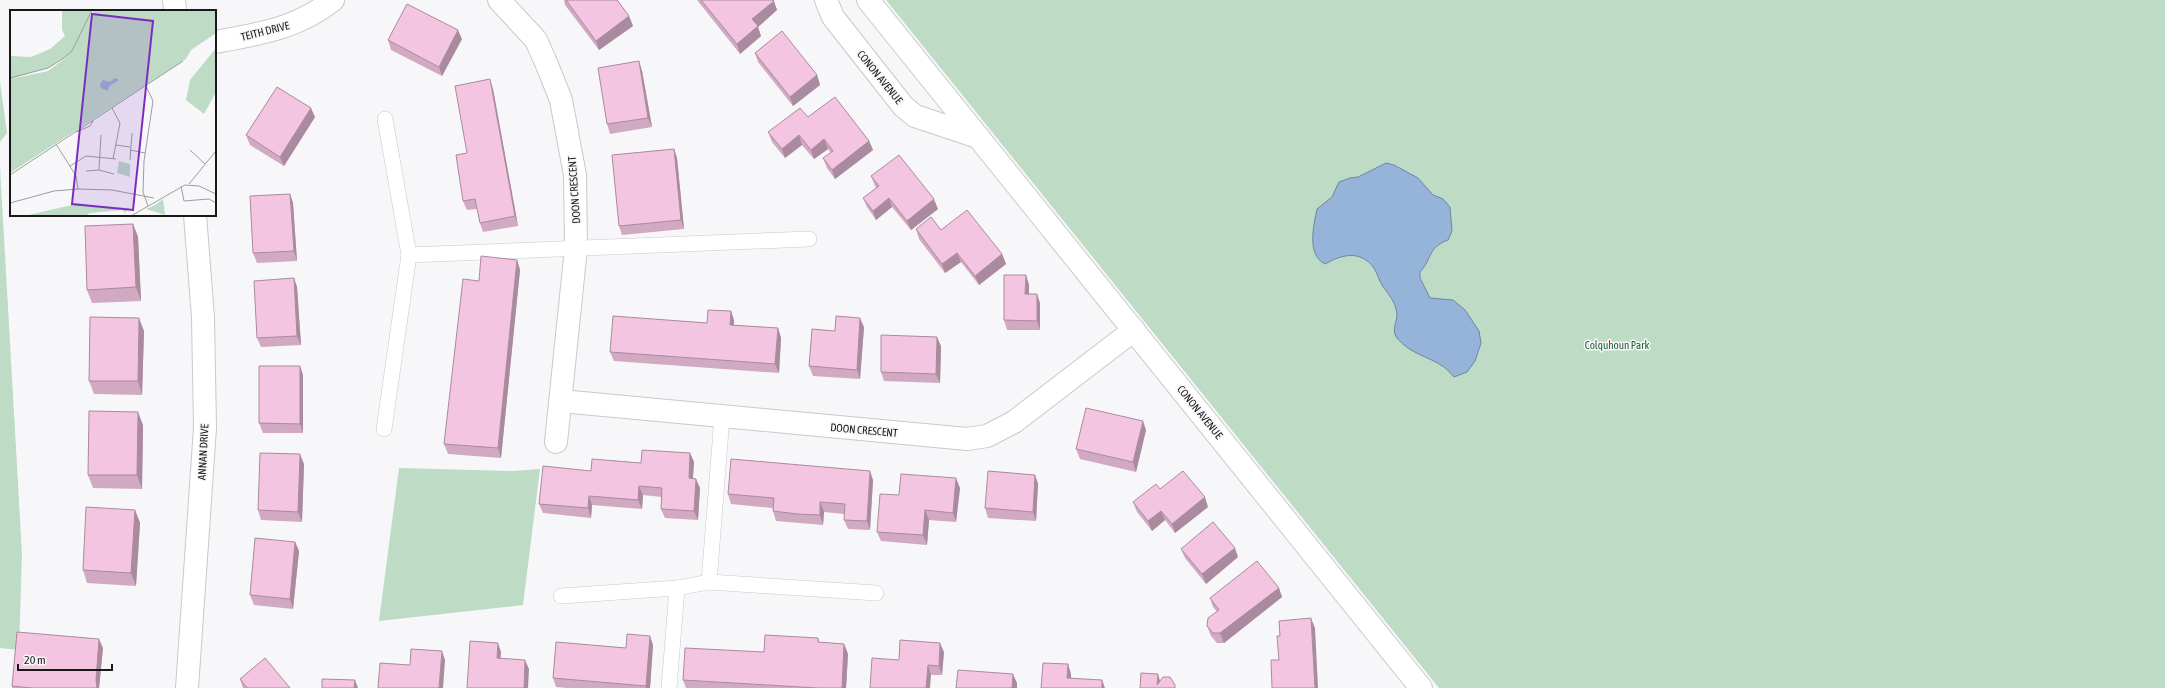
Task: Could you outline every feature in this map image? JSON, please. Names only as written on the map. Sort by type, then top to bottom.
[{"type":"street","points":[[174,0],[175,10]]},
{"type":"street","name":"TEITH DRIVE","points":[[216,42],[268,32],[290,26],[321,9],[332,0]]},
{"type":"street","name":"DOON CRESCENT","points":[[499,0],[536,40],[561,100],[575,175],[576,248],[556,442]]},
{"type":"street","name":"CONON AVENUE","points":[[826,0],[833,17],[903,106],[915,116],[978,137]]},
{"type":"street","name":"CONON AVENUE","points":[[868,0],[1419,687]]},
{"type":"street","name":"ANNAN DRIVE","points":[[187,688],[205,428],[202,317],[195,216]]},
{"type":"street","name":"DOON CRESCENT","points":[[561,401],[967,439],[987,436],[1014,422],[1134,330]]},
{"type":"lane","points":[[384,429],[409,255],[385,119]]},
{"type":"lane","points":[[409,255],[809,239]]},
{"type":"lane","points":[[709,582],[722,417]]},
{"type":"lane","points":[[561,596],[677,588],[709,582],[876,594]]},
{"type":"lane","points":[[669,688],[677,588]]},
{"type":"green space","name":"Colquhoun Park","points":[[886,0],[2165,0],[2165,688],[1439,688]]},
{"type":"green space","points":[[0,82],[7,133],[0,142]]},
{"type":"green space","points":[[0,167],[22,554],[19,650],[0,648]]},
{"type":"green space","points":[[399,468],[514,471],[540,469],[523,605],[379,621]]},
{"type":"water","points":[[1386,163],[1394,165],[1418,178],[1433,195],[1443,199],[1450,207],[1452,231],[1448,240],[1441,243],[1433,250],[1420,272],[1420,278],[1430,298],[1453,300],[1465,310],[1479,331],[1481,343],[1475,361],[1467,372],[1454,377],[1444,367],[1408,348],[1397,338],[1394,332],[1397,317],[1395,306],[1382,285],[1374,268],[1369,262],[1357,256],[1344,256],[1325,264],[1319,260],[1315,254],[1313,247],[1313,231],[1317,209],[1332,197],[1339,182],[1358,177]]},
{"type":"building","points":[[566,0],[617,0],[629,16],[596,41]]},
{"type":"building","points":[[701,0],[774,1],[752,19],[758,26],[737,44]]},
{"type":"building","points":[[407,4],[458,30],[439,67],[388,40]]},
{"type":"building","points":[[782,31],[817,75],[790,97],[755,53]]},
{"type":"building","points":[[639,61],[648,118],[607,124],[598,68]]},
{"type":"building","points":[[490,79],[515,216],[480,223],[475,199],[463,201],[456,155],[467,153],[455,86]]},
{"type":"building","points":[[277,87],[311,108],[280,157],[246,135]]},
{"type":"building","points":[[835,97],[869,141],[832,170],[823,158],[833,151],[824,139],[811,150],[799,135],[782,149],[768,132],[800,108],[808,117]]},
{"type":"building","points":[[674,149],[681,220],[619,226],[612,155]]},
{"type":"building","points":[[899,155],[934,199],[907,221],[889,198],[873,211],[863,198],[879,186],[871,176]]},
{"type":"building","points":[[290,194],[294,251],[253,253],[250,196]]},
{"type":"building","points":[[967,210],[1002,254],[975,276],[957,253],[942,264],[916,229],[931,217],[941,230]]},
{"type":"building","points":[[133,224],[136,287],[87,290],[85,226]]},
{"type":"building","points":[[481,256],[517,260],[498,448],[444,444],[463,279],[479,281]]},
{"type":"building","points":[[1004,275],[1026,275],[1025,294],[1037,294],[1037,321],[1004,320]]},
{"type":"building","points":[[294,278],[297,336],[257,338],[254,281]]},
{"type":"building","points":[[708,310],[731,311],[730,325],[778,328],[775,364],[610,352],[613,316],[707,323]]},
{"type":"building","points":[[836,316],[860,318],[857,370],[809,366],[812,329],[835,331]]},
{"type":"building","points":[[90,317],[139,318],[138,381],[89,381]]},
{"type":"building","points":[[881,335],[937,337],[936,374],[881,372]]},
{"type":"building","points":[[259,366],[300,366],[300,424],[259,423]]},
{"type":"building","points":[[1086,408],[1143,421],[1133,462],[1076,449]]},
{"type":"building","points":[[89,411],[138,412],[137,475],[88,475]]},
{"type":"building","points":[[642,450],[690,453],[689,478],[696,479],[694,511],[661,509],[662,488],[639,486],[638,500],[589,496],[588,508],[539,504],[543,466],[591,471],[592,459],[641,463]]},
{"type":"building","points":[[260,453],[300,454],[298,512],[258,510]]},
{"type":"building","points":[[731,459],[870,471],[867,521],[844,520],[845,504],[820,502],[820,515],[797,514],[773,511],[774,498],[728,494]]},
{"type":"building","points":[[988,471],[1035,475],[1033,512],[985,508]]},
{"type":"building","points":[[1183,471],[1205,497],[1172,524],[1161,511],[1148,521],[1133,502],[1156,484],[1160,489]]},
{"type":"building","points":[[901,474],[956,478],[953,513],[925,510],[923,535],[877,532],[880,494],[899,495]]},
{"type":"building","points":[[86,507],[135,510],[131,573],[83,570]]},
{"type":"building","points":[[1213,522],[1235,548],[1202,574],[1181,549]]},
{"type":"building","points":[[255,538],[295,542],[290,599],[250,595]]},
{"type":"building","points":[[1257,561],[1279,588],[1220,633],[1213,633],[1207,626],[1208,618],[1219,610],[1210,598]]},
{"type":"building","points":[[1311,618],[1315,688],[1272,688],[1271,660],[1279,660],[1277,636],[1280,636],[1279,621]]},
{"type":"building","points":[[17,632],[99,639],[96,680],[97,687],[32,688],[12,686]]},
{"type":"building","points":[[627,634],[650,636],[646,686],[553,678],[556,642],[626,648]]},
{"type":"building","points":[[765,635],[818,638],[818,642],[844,644],[842,688],[818,688],[683,680],[685,648],[764,652]]},
{"type":"building","points":[[900,640],[940,643],[939,666],[928,665],[926,688],[870,688],[872,658],[899,660]]},
{"type":"building","points":[[470,641],[498,643],[497,658],[525,660],[524,688],[467,688]]},
{"type":"building","points":[[411,649],[442,651],[439,688],[378,688],[380,663],[410,665]]},
{"type":"building","points":[[265,658],[290,688],[247,688],[240,679]]},
{"type":"building","points":[[1043,663],[1068,664],[1067,678],[1102,680],[1102,688],[1041,688]]},
{"type":"building","points":[[958,670],[1013,674],[1012,688],[956,688]]},
{"type":"building","points":[[1141,673],[1158,674],[1157,685],[1163,677],[1170,677],[1175,685],[1175,688],[1140,688]]},
{"type":"building","points":[[322,679],[355,680],[354,688],[322,688]]}]
